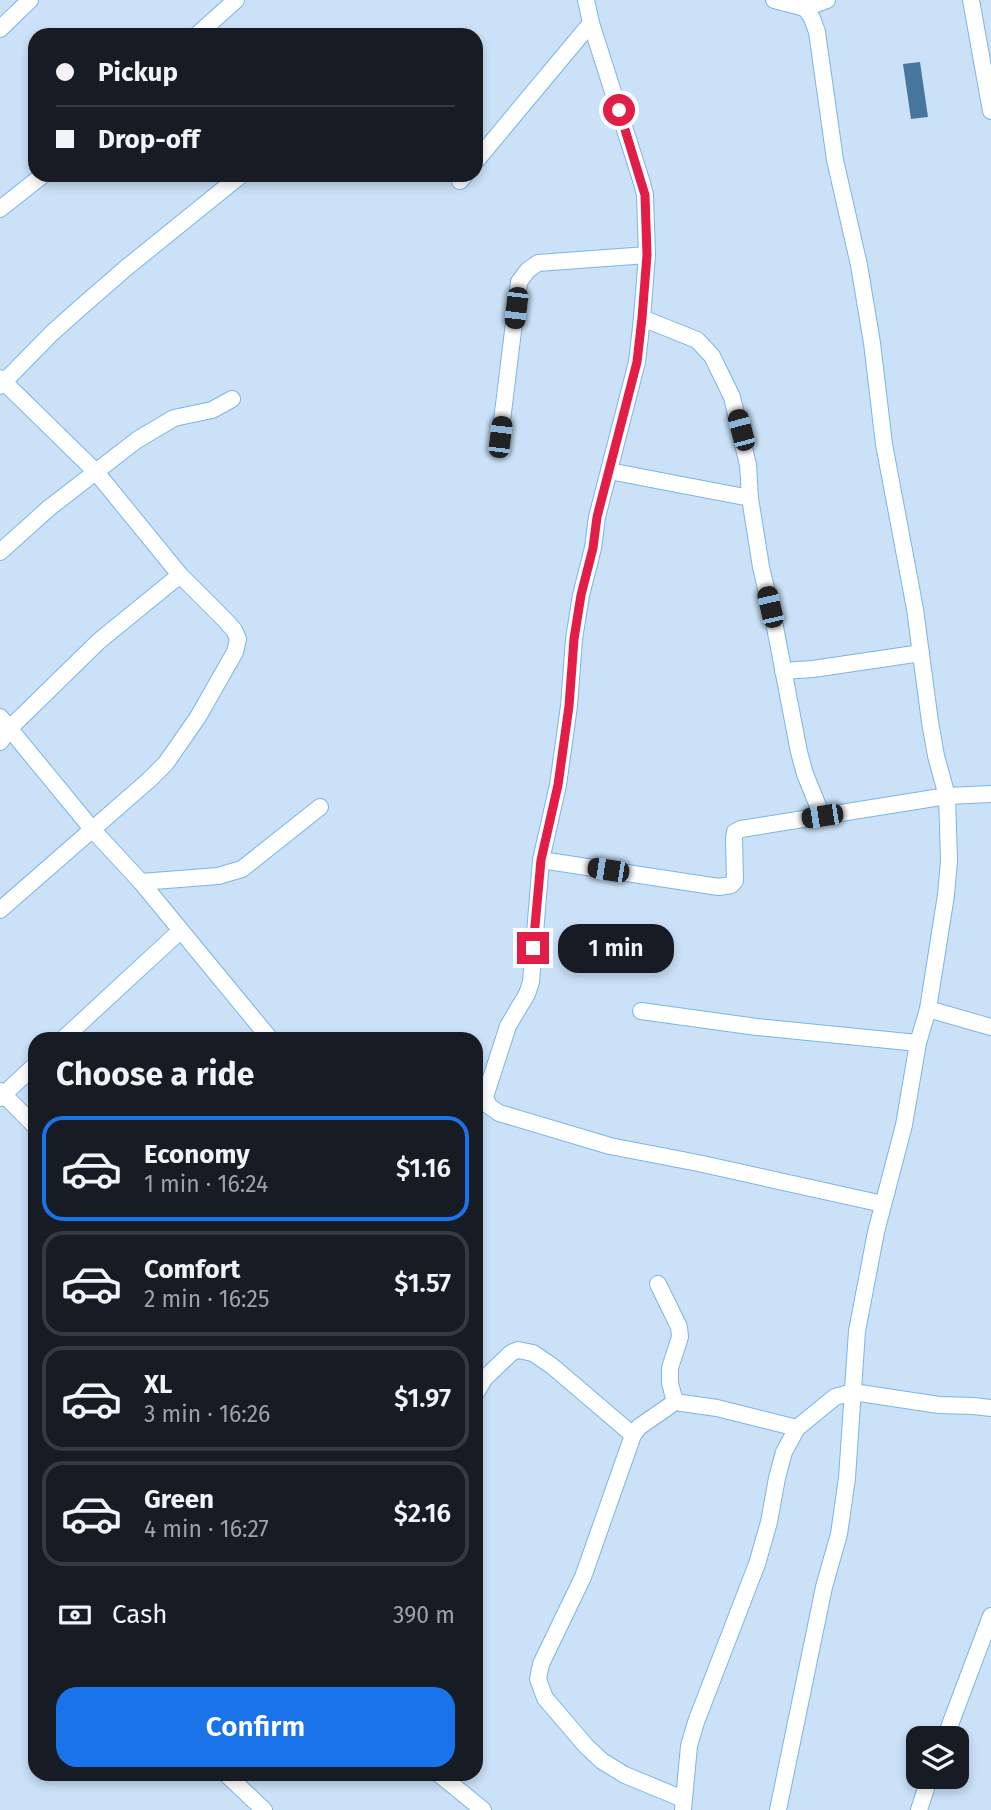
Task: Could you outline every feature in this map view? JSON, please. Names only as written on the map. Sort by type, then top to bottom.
[{"type":"street","points":[[0,29],[30,0]]},
{"type":"street","points":[[205,28],[236,0]]},
{"type":"street","points":[[586,0],[645,195],[647,255],[642,318],[637,362],[597,517],[593,548],[581,595],[558,785],[541,860],[531,982],[508,1026],[485,1097],[489,1106],[499,1113],[610,1146],[883,1204]]},
{"type":"street","points":[[774,0],[805,8],[827,0]]},
{"type":"street","points":[[971,0],[991,111]]},
{"type":"street","points":[[778,1810],[824,1587],[839,1534],[847,1478],[861,1304],[904,1125],[918,1043],[928,1009],[946,895],[948,861],[947,796],[930,722],[906,554],[884,444],[859,265],[835,160],[817,32],[805,8]]},
{"type":"street","points":[[483,153],[591,23]]},
{"type":"street","points":[[0,209],[34,182]]},
{"type":"street","points":[[0,910],[166,763],[198,717],[235,652],[238,639],[234,630],[180,575],[96,472],[1,382],[126,268],[232,182]]},
{"type":"street","points":[[500,437],[519,282],[528,270],[538,263],[647,255]]},
{"type":"street","points":[[642,318],[697,340],[712,356],[732,397],[748,465],[750,498],[761,567],[799,752],[822,816]]},
{"type":"street","points":[[0,552],[49,508],[137,440],[174,418],[212,410],[232,399]]},
{"type":"street","points":[[609,471],[750,498]]},
{"type":"street","points":[[0,742],[5,723],[180,575]]},
{"type":"street","points":[[783,671],[921,653]]},
{"type":"street","points":[[5,723],[264,1032]]},
{"type":"street","points":[[541,860],[719,887],[735,881],[734,838],[736,832],[741,829],[947,796],[991,794]]},
{"type":"street","points":[[141,882],[218,876],[242,869],[320,807]]},
{"type":"street","points":[[71,1032],[180,931]]},
{"type":"street","points":[[928,1009],[991,1027]]},
{"type":"street","points":[[640,1011],[757,1027],[918,1043]]},
{"type":"street","points":[[28,1071],[1,1094],[28,1119]]},
{"type":"street","points":[[658,1284],[679,1327],[680,1337],[670,1368],[675,1402]]},
{"type":"street","points":[[483,1381],[511,1353],[518,1350],[533,1353],[633,1435]]},
{"type":"street","points":[[797,1428],[717,1408],[675,1402],[639,1427],[633,1435],[583,1577],[541,1664],[538,1679],[545,1698],[586,1746],[602,1761],[625,1775],[683,1804],[689,1746],[696,1722],[757,1564],[784,1452],[797,1428],[835,1397],[853,1392],[939,1405],[991,1408]]},
{"type":"street","points":[[950,1726],[991,1616]]},
{"type":"street","points":[[233,1781],[264,1810]]},
{"type":"street","points":[[448,1781],[483,1810]]},
{"type":"street","points":[[919,1810],[926,1789]]},
{"type":"building","points":[[920,62],[928,117],[911,119],[903,64]]},
{"type":"route","points":[[533,948],[541,860],[558,785],[581,595],[593,548],[597,517],[637,362],[642,318],[647,255],[645,195],[619,110]]}]
